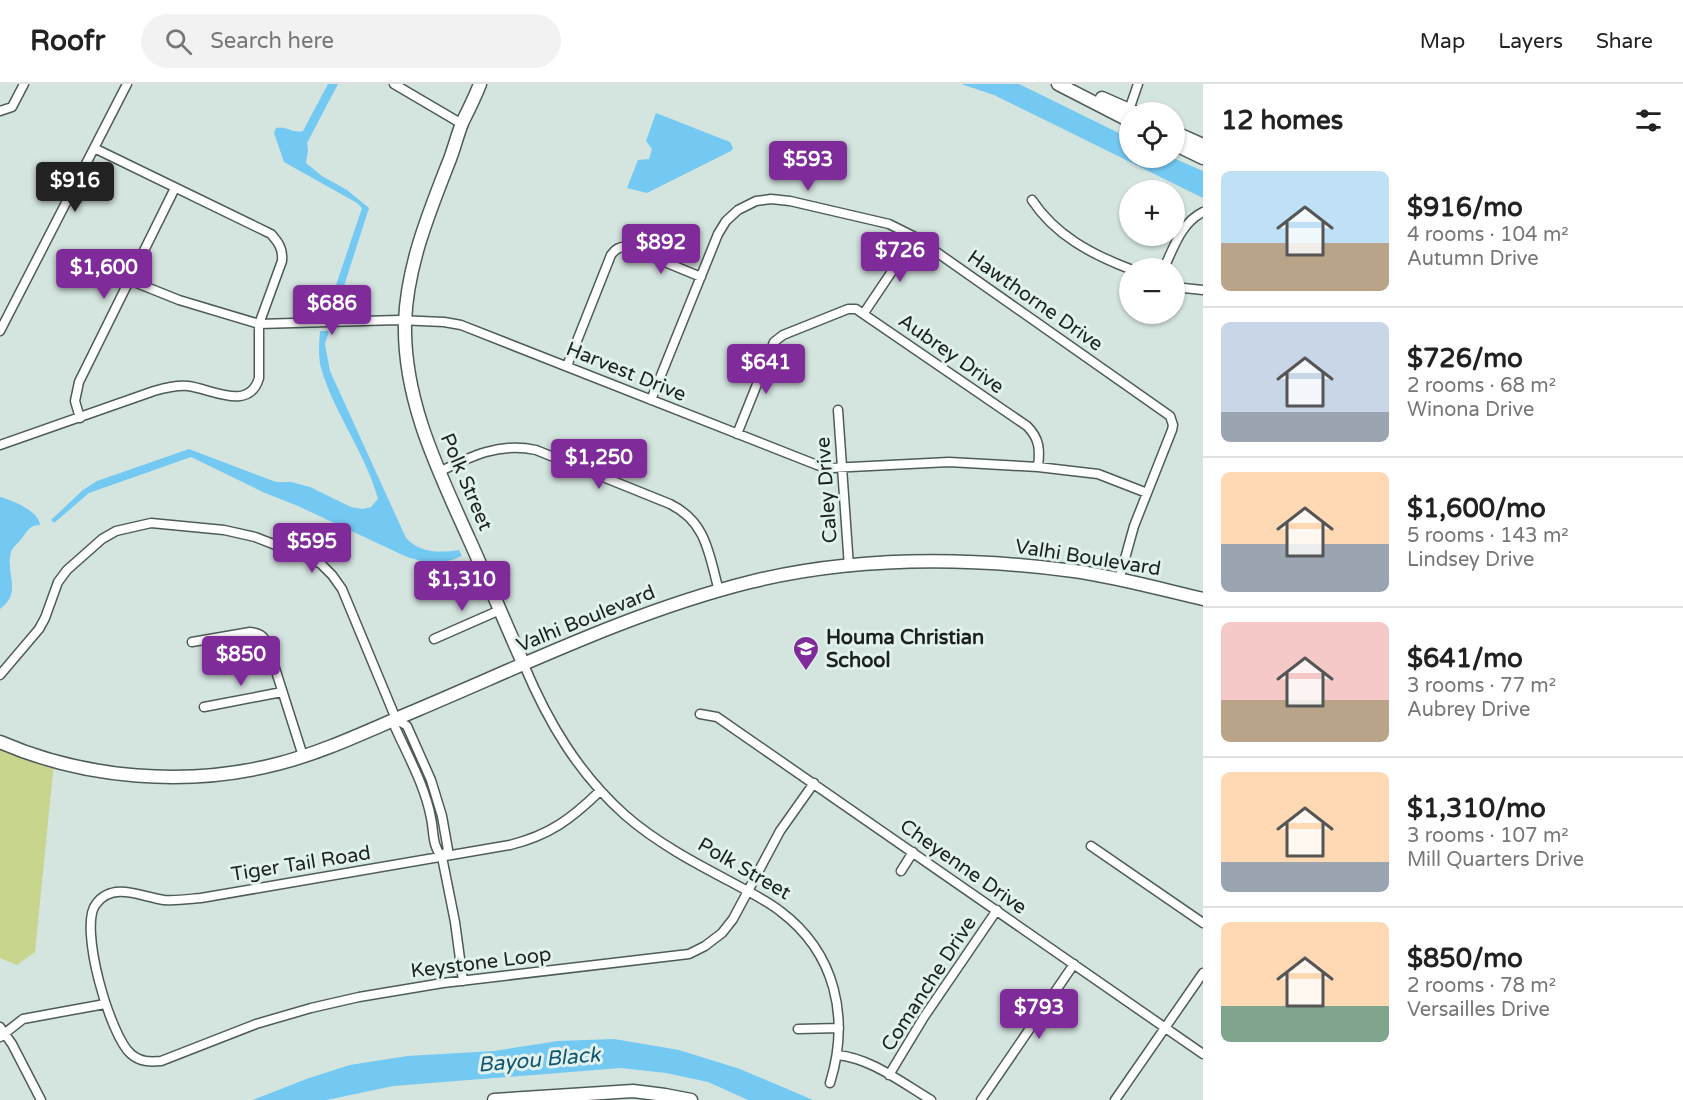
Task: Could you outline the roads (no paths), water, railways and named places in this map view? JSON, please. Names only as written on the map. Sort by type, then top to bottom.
[{"type":"street","points":[[0,111],[12,107],[24,84]]},
{"type":"street","points":[[0,331],[127,84]]},
{"type":"street","points":[[394,84],[462,123]]},
{"type":"street","name":"Polk Street","points":[[480,84],[462,123],[424,225],[405,320],[406,347],[414,400],[421,425],[439,472],[541,705],[561,740],[600,791],[653,837],[781,912],[801,929],[813,944],[834,988],[839,1015],[837,1055],[830,1083]]},
{"type":"street","points":[[1058,84],[1119,110]]},
{"type":"street","points":[[1070,84],[1119,109]]},
{"type":"street","points":[[1134,102],[1138,84]]},
{"type":"street","points":[[1185,137],[1203,145]]},
{"type":"street","points":[[0,445],[154,391],[180,386],[198,388],[230,397],[244,396],[254,389],[259,378],[259,324],[282,261],[283,251],[279,243],[271,234],[94,148]]},
{"type":"street","points":[[1185,149],[1203,158]]},
{"type":"street","points":[[80,418],[75,401],[79,382],[175,188]]},
{"type":"street","name":"Hawthorne Drive","points":[[651,400],[718,234],[726,221],[744,206],[764,199],[790,201],[889,225],[915,237],[1170,416],[1172,430],[1134,526],[1119,580]]},
{"type":"street","points":[[1032,200],[1044,218],[1070,240],[1119,265]]},
{"type":"street","points":[[1169,258],[1185,227],[1195,216],[1203,212]]},
{"type":"street","points":[[737,434],[774,342],[783,335],[848,309],[856,309],[864,313],[915,237]]},
{"type":"street","points":[[567,366],[614,250],[623,247],[631,248],[701,277]]},
{"type":"street","name":"Harvest Drive","points":[[129,280],[179,300],[259,324],[405,320],[461,325],[817,465],[831,468],[949,462],[1038,467],[1098,474],[1147,493]]},
{"type":"street","points":[[1185,288],[1203,290]]},
{"type":"street","name":"Aubrey Drive","points":[[864,313],[1027,426],[1037,438],[1040,446],[1038,467]]},
{"type":"street","name":"Caley Drive","points":[[838,410],[849,567]]},
{"type":"street","points":[[439,472],[488,451],[502,447],[520,447],[536,450],[670,504],[689,516],[699,528],[719,591]]},
{"type":"street","points":[[0,675],[39,629],[58,582],[89,548],[116,531],[151,524],[224,530],[255,537],[321,564],[342,589],[396,719],[395,727],[423,790],[431,818],[435,850],[442,857],[455,922],[463,981]]},
{"type":"street","name":"Valhi Boulevard","points":[[0,742],[55,761],[101,771],[147,776],[182,777],[274,765],[303,756],[396,719],[623,622],[719,591],[763,580],[849,567],[901,562],[981,562],[1076,572],[1203,599]]},
{"type":"street","points":[[434,639],[500,610]]},
{"type":"street","points":[[192,642],[250,632],[263,637],[267,643],[303,756]]},
{"type":"street","points":[[204,707],[282,692]]},
{"type":"street","name":"Cheyenne Drive","points":[[700,714],[717,717],[1203,1054]]},
{"type":"street","points":[[396,719],[407,726],[433,787],[442,816],[448,850],[442,857]]},
{"type":"street","name":"Keystone Loop","points":[[105,1004],[132,1056],[151,1062],[161,1061],[256,1024],[311,1008],[393,991],[689,954],[705,946],[722,933],[733,919],[780,831],[814,783]]},
{"type":"street","points":[[423,790],[433,787]]},
{"type":"street","name":"Tiger Tail Road","points":[[105,1004],[93,952],[90,924],[92,910],[96,904],[111,893],[122,891],[177,900],[532,840],[568,820],[600,791]]},
{"type":"street","points":[[1091,846],[1203,922]]},
{"type":"street","points":[[901,871],[913,852]]},
{"type":"street","name":"Comanche Drive","points":[[889,1075],[924,1017],[997,910]]},
{"type":"street","points":[[981,1100],[1074,964]]},
{"type":"street","points":[[1115,1100],[1203,973]]},
{"type":"street","points":[[41,1100],[2,1032],[23,1019],[105,1004]]},
{"type":"street","points":[[798,1029],[839,1028]]},
{"type":"street","points":[[837,1055],[858,1058],[932,1100]]},
{"type":"street","points":[[494,1100],[586,1097],[633,1091],[691,1100]]},
{"type":"water","points":[[328,84],[338,84],[307,143],[306,163],[322,176],[347,190],[369,208],[335,314],[327,313],[362,208],[284,162],[274,133],[276,128],[280,127],[303,131]]},
{"type":"water","points":[[961,84],[1019,84],[1119,133],[1119,157],[994,95]]},
{"type":"water","points":[[656,113],[730,142],[733,148],[647,193],[627,188],[638,160],[649,159],[652,149],[646,141]]},
{"type":"water","points":[[1185,163],[1203,171],[1203,198],[1185,189],[1185,180],[1166,180],[1142,168],[1185,168]]},
{"type":"water","points":[[320,331],[329,331],[325,344],[330,371],[406,538],[417,547],[437,551],[459,550],[462,556],[432,564],[407,557],[191,457],[89,493],[54,523],[51,520],[83,490],[97,481],[189,449],[276,482],[291,482],[310,487],[351,507],[363,509],[371,507],[378,499],[373,482],[334,401],[321,368]]},
{"type":"water","points":[[0,497],[18,503],[30,511],[40,525],[30,528],[11,552],[11,596],[0,609]]},
{"type":"water","name":"Bayou Black","points":[[614,1039],[679,1050],[740,1069],[813,1100],[748,1100],[708,1082],[666,1073],[621,1068],[393,1086],[327,1100],[253,1100],[350,1065],[407,1056],[494,1051],[558,1041]]},
{"type":"place","name":"Houma Christian School","points":[[806,672]]}]
